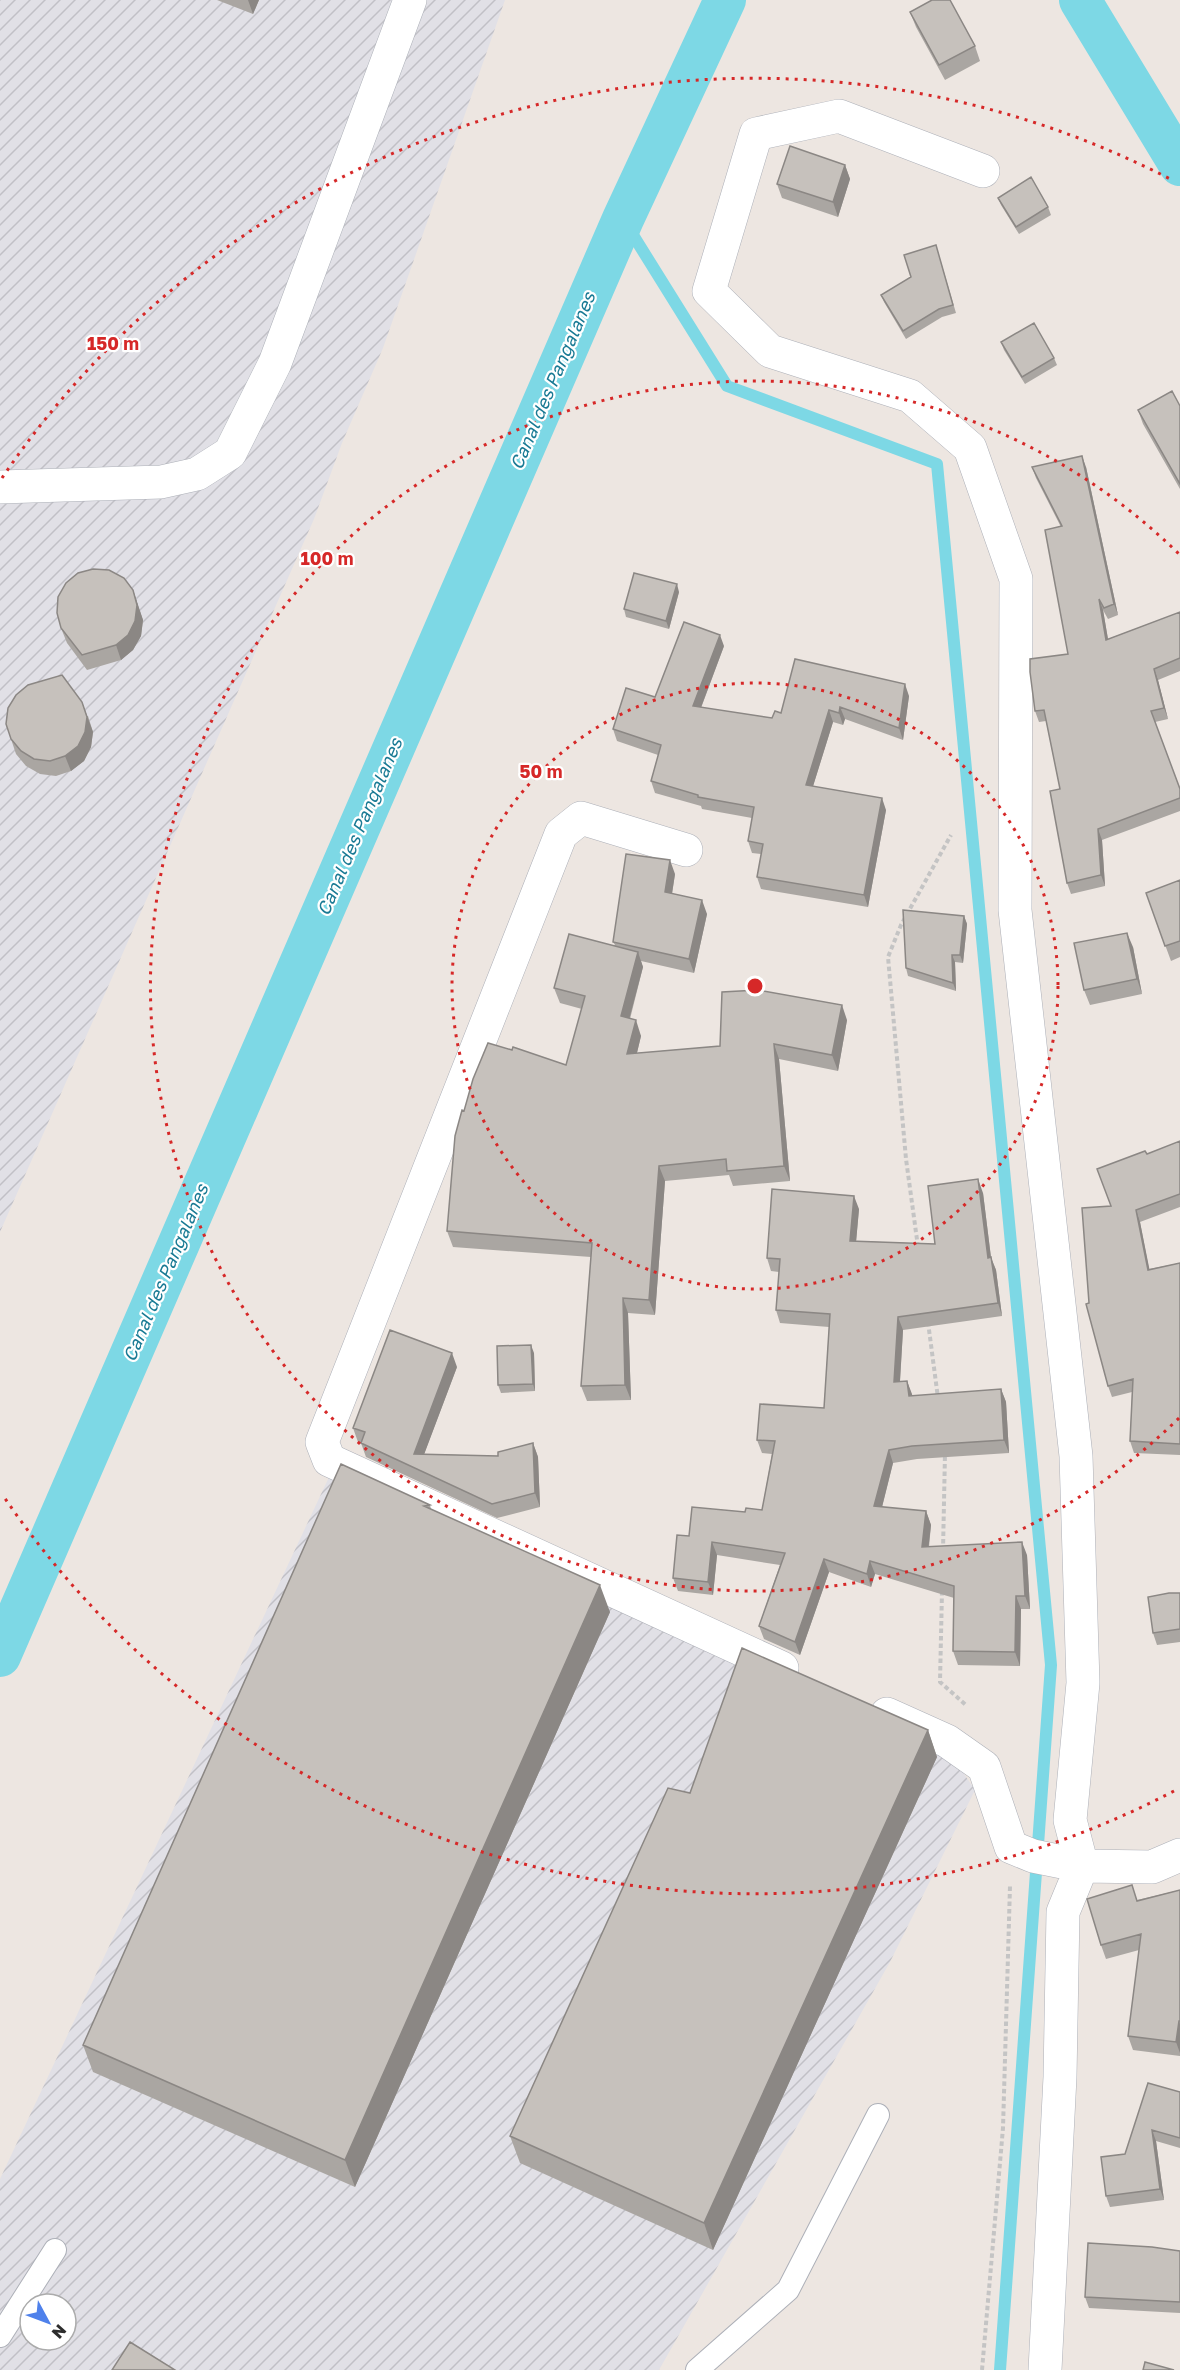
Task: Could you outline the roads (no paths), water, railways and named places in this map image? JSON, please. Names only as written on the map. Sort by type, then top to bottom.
[{"type":"street","points":[[0,487],[160,482],[196,474],[230,453],[275,363],[410,0]]},
{"type":"street","points":[[982,171],[839,116],[756,134],[709,291],[770,351],[910,396],[970,448],[1016,579],[1015,910],[1076,1456],[1083,1683],[1070,1820],[1074,1864],[1063,1912],[1060,2077],[1045,2370]]},
{"type":"street","points":[[687,850],[581,818],[561,834],[321,1442],[329,1460],[612,1592],[807,1678]]},
{"type":"street","points":[[860,1703],[947,1741],[984,1767],[1022,1851],[1074,1864],[1152,1867],[1180,1855]]},
{"type":"lane","points":[[698,2370],[788,2290],[878,2115]]},
{"type":"lane","points":[[0,2336],[55,2250]]},
{"type":"waterway","name":"Canal des Pangalanes","points":[[0,1656],[623,219],[725,0]]},
{"type":"waterway","name":"Canal des Pangalanes","points":[[1080,0],[1180,165]]},
{"type":"waterway","points":[[623,219],[727,386],[937,464],[1051,1665],[1000,2370]]}]
